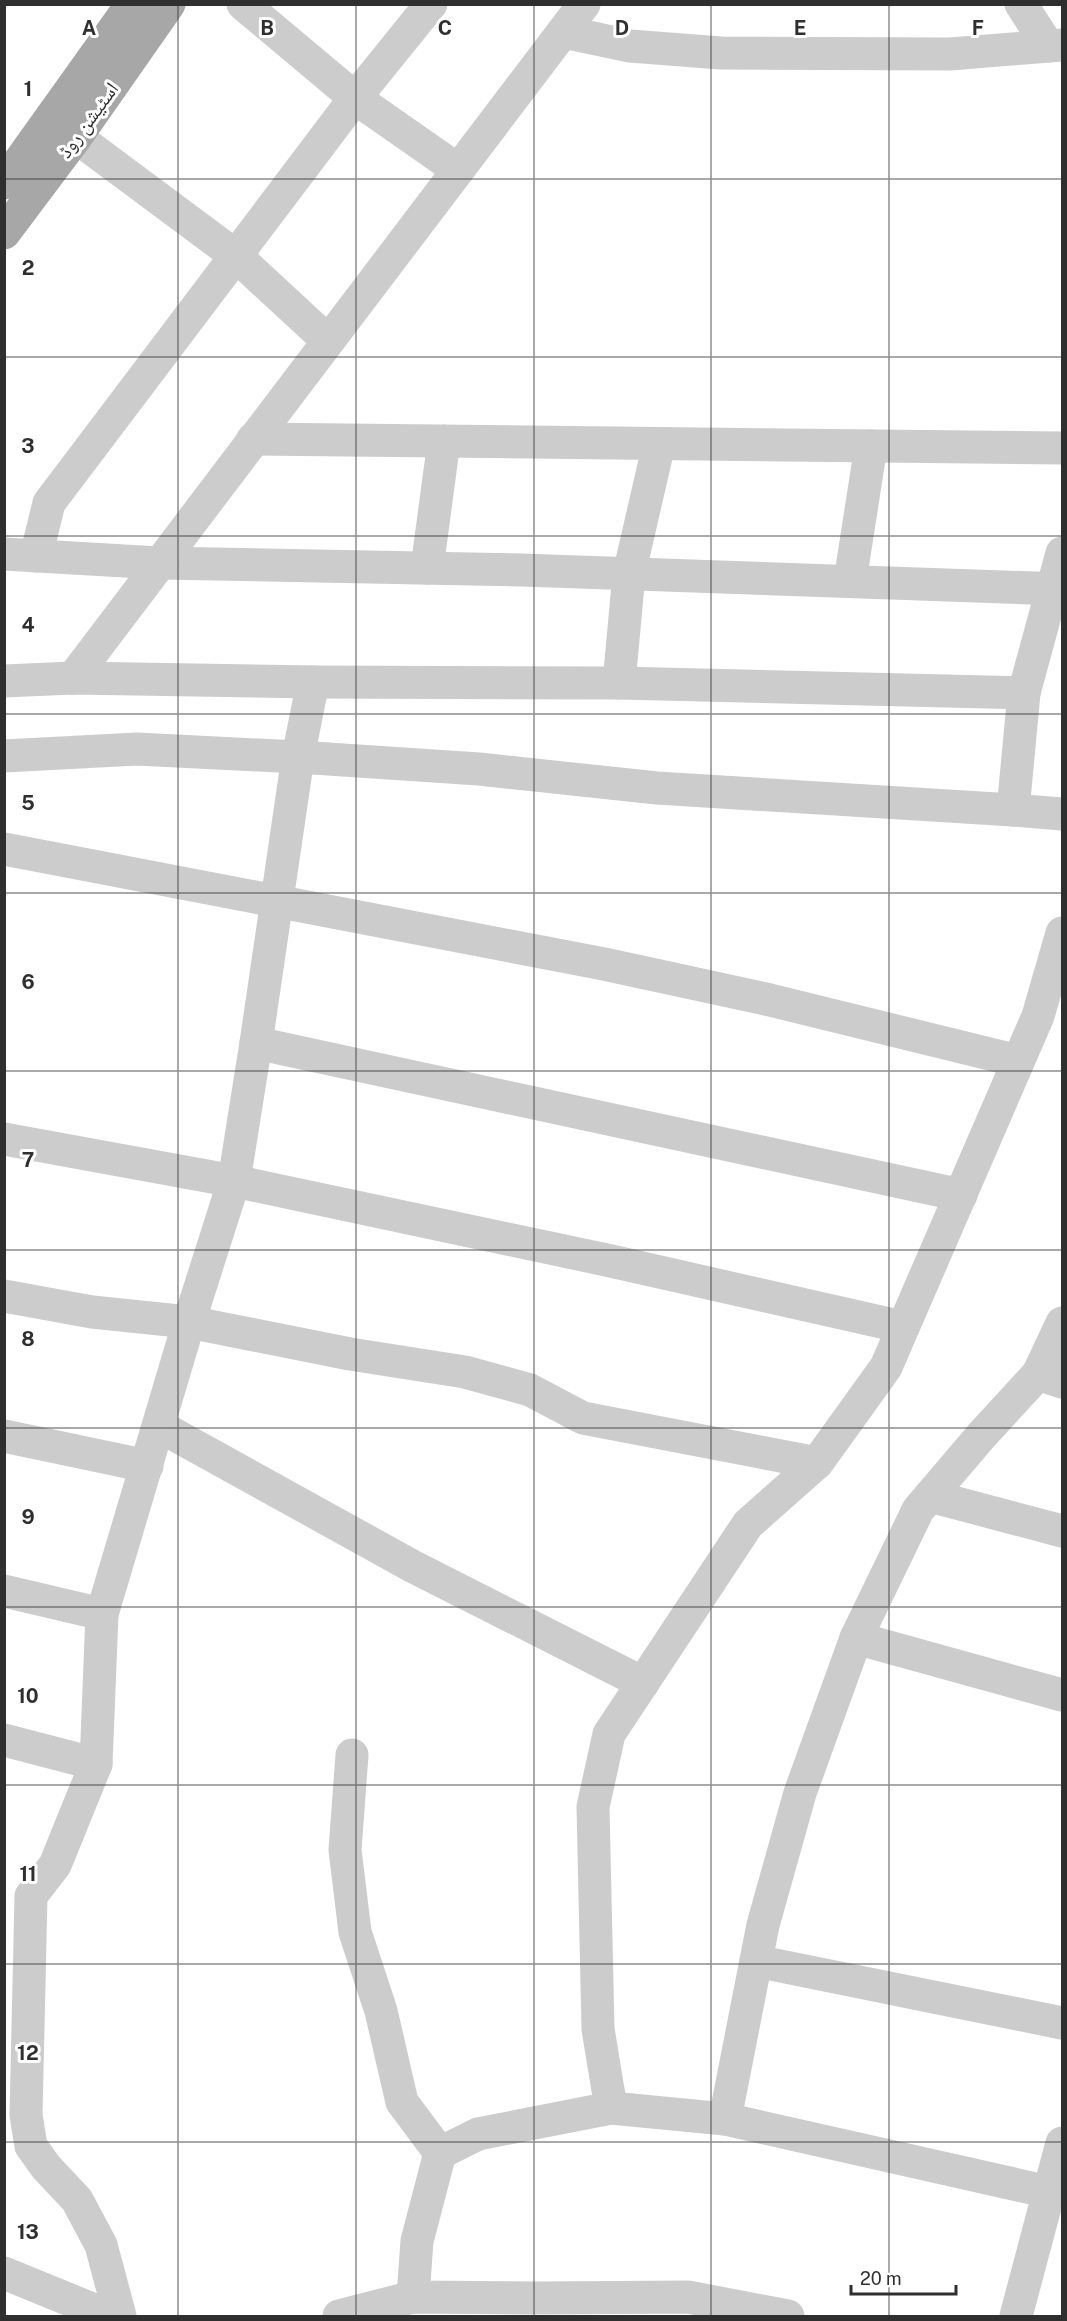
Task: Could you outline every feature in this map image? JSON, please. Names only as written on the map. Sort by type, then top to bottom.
[{"type":"main road","name":"اسٹیشن روڈ","points":[[5,179],[132,4]]},
{"type":"main road","name":"اسٹیشن روڈ","points":[[4,233],[76,137],[169,4]]},
{"type":"street","points":[[243,4],[355,98],[458,170]]},
{"type":"street","points":[[431,4],[355,98],[49,503],[20,555],[159,562],[1058,588]]},
{"type":"street","points":[[1021,4],[1055,45]]},
{"type":"street","points":[[73,678],[575,13],[630,46],[721,53],[950,54],[1055,45]]},
{"type":"street","points":[[76,137],[236,256],[328,341]]},
{"type":"street","points":[[253,439],[1062,448]]},
{"type":"street","points":[[427,568],[444,441]]},
{"type":"street","points":[[619,683],[629,574],[659,444]]},
{"type":"street","points":[[850,581],[871,446]]},
{"type":"street","points":[[1013,810],[1024,693],[1058,588],[1062,553]]},
{"type":"street","points":[[4,681],[73,678],[313,682],[619,683],[1024,693]]},
{"type":"street","points":[[120,2316],[101,2245],[77,2200],[46,2167],[31,2146],[26,2115],[18,1893],[55,1865],[96,1764],[102,1614],[189,1322],[234,1181],[298,757],[313,682]]},
{"type":"street","points":[[4,756],[137,749],[298,757],[479,769],[657,788],[1062,814]]},
{"type":"street","points":[[4,849],[483,939],[714,988],[1018,1061]]},
{"type":"street","points":[[611,2108],[598,2029],[593,1807],[609,1734],[748,1524],[817,1463],[886,1366],[1038,1016],[1062,933]]},
{"type":"street","points":[[256,1043],[961,1195]]},
{"type":"street","points":[[4,1139],[234,1181],[611,1261],[903,1328]]},
{"type":"street","points":[[4,1296],[92,1312],[189,1322],[350,1354],[465,1372],[530,1390],[583,1418],[817,1463]]},
{"type":"street","points":[[725,2119],[763,1925],[800,1793],[856,1638],[918,1510],[981,1436],[1050,1378],[1062,1323]]},
{"type":"street","points":[[159,1426],[412,1566],[643,1683]]},
{"type":"street","points":[[4,1436],[147,1466]]},
{"type":"street","points":[[930,1496],[1062,1531]]},
{"type":"street","points":[[4,1591],[102,1614]]},
{"type":"street","points":[[856,1638],[1062,1695]]},
{"type":"street","points":[[4,1740],[96,1764]]},
{"type":"street","points":[[352,1755],[345,1850],[355,1932],[381,2011],[402,2102],[440,2153]]},
{"type":"street","points":[[756,1961],[1062,2023]]},
{"type":"street","points":[[413,2297],[417,2241],[440,2153],[478,2134],[611,2108],[725,2119],[1049,2192]]},
{"type":"street","points":[[1016,2316],[1062,2143]]},
{"type":"street","points":[[4,2153],[46,2167]]},
{"type":"street","points":[[4,2273],[109,2316]]},
{"type":"street","points":[[339,2316],[413,2297],[688,2297],[788,2316]]}]
